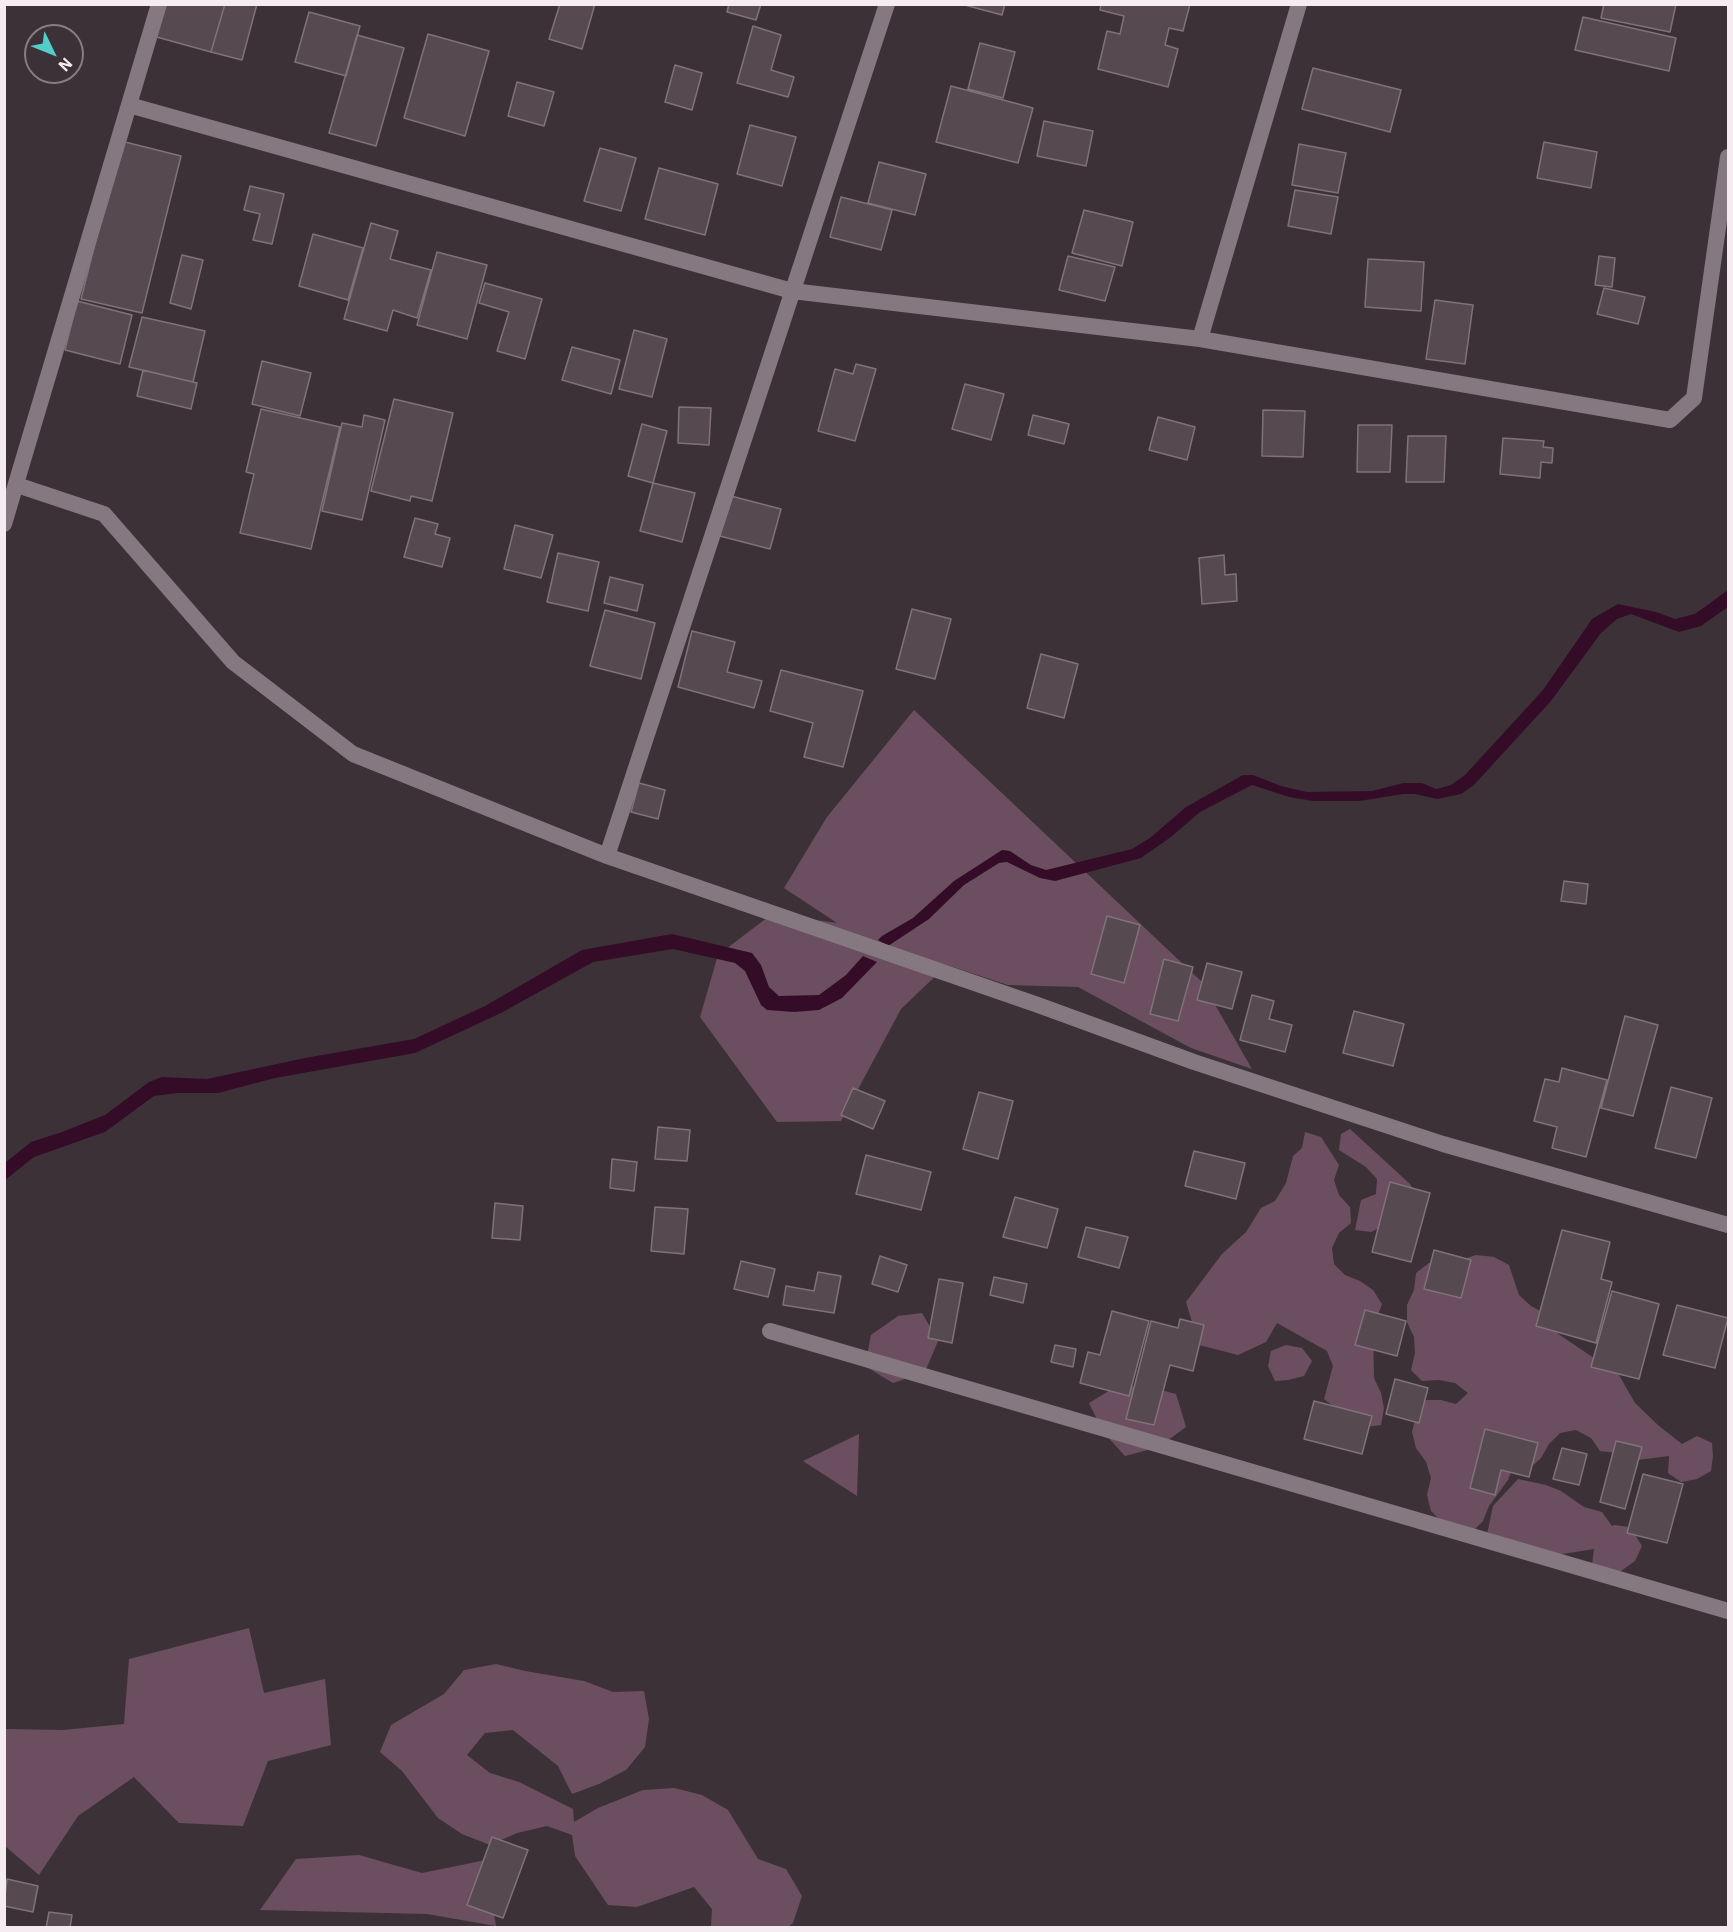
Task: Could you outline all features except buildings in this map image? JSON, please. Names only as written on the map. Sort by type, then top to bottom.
[{"type":"street","points":[[4,524],[159,4]]},
{"type":"street","points":[[607,856],[887,4]]},
{"type":"street","points":[[1200,339],[1299,4]]},
{"type":"street","points":[[129,105],[792,291],[1200,339],[1670,420],[1694,398],[1728,157]]},
{"type":"street","points":[[17,485],[104,514],[232,662],[353,754],[607,856],[1038,1005],[1194,1062],[1443,1144],[1728,1225]]},
{"type":"street","points":[[770,1330],[1728,1611]]},
{"type":"shaded area","points":[[1728,590],[1728,607],[1701,626],[1679,632],[1631,614],[1617,619],[1601,633],[1551,701],[1473,786],[1461,794],[1437,799],[1403,794],[1359,801],[1313,801],[1289,797],[1252,785],[1200,812],[1171,837],[1141,858],[1055,881],[1040,878],[1007,862],[999,863],[964,885],[929,919],[888,946],[878,940],[913,918],[954,881],[1002,850],[1010,851],[1031,865],[1046,870],[1132,849],[1150,838],[1186,807],[1243,775],[1253,775],[1281,786],[1307,792],[1372,791],[1403,783],[1422,783],[1436,789],[1451,785],[1465,775],[1543,690],[1592,619],[1618,604],[1656,612],[1675,619],[1695,614]]},
{"type":"shaded area","points":[[914,710],[1202,982],[1252,1069],[1191,1048],[1078,987],[1008,985],[947,965],[901,1009],[841,1121],[777,1122],[700,1017],[718,955],[772,914],[837,923],[784,888],[827,817]]},
{"type":"shaded area","points":[[672,934],[752,953],[761,965],[769,987],[779,996],[819,995],[846,975],[863,956],[877,962],[842,998],[819,1010],[794,1012],[767,1010],[761,1005],[745,971],[735,963],[673,949],[593,962],[501,1013],[415,1053],[275,1078],[218,1093],[178,1093],[154,1096],[105,1132],[34,1157],[5,1180],[5,1163],[31,1142],[105,1115],[149,1082],[162,1077],[207,1079],[305,1058],[414,1039],[485,1006],[582,950]]},
{"type":"shaded area","points":[[1350,1129],[1410,1184],[1419,1198],[1387,1224],[1371,1232],[1355,1230],[1361,1200],[1376,1194],[1377,1179],[1366,1167],[1339,1150],[1341,1134]]},
{"type":"shaded area","points":[[1305,1132],[1321,1137],[1339,1165],[1334,1180],[1339,1195],[1350,1207],[1351,1223],[1339,1233],[1332,1248],[1334,1264],[1345,1275],[1373,1290],[1382,1304],[1373,1328],[1374,1378],[1381,1393],[1384,1408],[1381,1425],[1366,1427],[1324,1399],[1333,1366],[1327,1351],[1277,1323],[1266,1342],[1238,1355],[1199,1345],[1186,1302],[1222,1254],[1246,1232],[1261,1208],[1275,1201],[1286,1183],[1293,1156],[1302,1148]]},
{"type":"shaded area","points":[[1476,1255],[1494,1257],[1509,1265],[1519,1295],[1531,1306],[1546,1314],[1551,1329],[1619,1375],[1635,1403],[1659,1426],[1682,1444],[1697,1436],[1712,1443],[1711,1471],[1697,1479],[1681,1482],[1668,1473],[1669,1456],[1637,1460],[1627,1454],[1600,1451],[1591,1438],[1576,1430],[1560,1433],[1549,1444],[1541,1458],[1529,1469],[1513,1466],[1508,1480],[1489,1506],[1483,1521],[1471,1533],[1455,1535],[1431,1511],[1427,1495],[1431,1478],[1426,1462],[1416,1448],[1412,1432],[1416,1415],[1424,1400],[1441,1400],[1456,1404],[1468,1393],[1455,1383],[1439,1380],[1422,1381],[1411,1370],[1415,1353],[1414,1337],[1407,1322],[1407,1305],[1414,1290],[1416,1273],[1429,1263],[1446,1265]]},
{"type":"shaded area","points":[[922,1313],[938,1341],[925,1372],[893,1383],[865,1366],[871,1335],[898,1316]]},
{"type":"shaded area","points":[[1286,1345],[1302,1348],[1312,1361],[1304,1376],[1275,1381],[1268,1366],[1271,1351]]},
{"type":"shaded area","points":[[1117,1386],[1149,1387],[1176,1394],[1186,1427],[1159,1447],[1125,1456],[1103,1432],[1089,1403]]},
{"type":"shaded area","points":[[859,1434],[857,1496],[803,1461]]},
{"type":"shaded area","points":[[1518,1479],[1561,1491],[1584,1507],[1602,1512],[1612,1526],[1630,1527],[1642,1546],[1635,1561],[1621,1571],[1605,1574],[1592,1564],[1594,1549],[1556,1555],[1486,1539],[1493,1506]]},
{"type":"shaded area","points":[[249,1628],[264,1693],[325,1679],[331,1745],[268,1761],[243,1826],[179,1823],[134,1777],[78,1816],[39,1875],[5,1846],[5,1729],[63,1730],[124,1724],[129,1659]]},
{"type":"shaded area","points":[[496,1664],[584,1681],[613,1692],[644,1691],[649,1719],[645,1747],[626,1770],[599,1784],[572,1794],[558,1766],[513,1730],[485,1733],[467,1755],[490,1773],[519,1782],[573,1809],[574,1822],[598,1808],[643,1790],[674,1788],[702,1795],[728,1810],[758,1859],[786,1869],[802,1896],[793,1923],[788,1927],[711,1927],[712,1909],[694,1887],[637,1907],[608,1905],[575,1856],[572,1835],[547,1826],[517,1833],[490,1845],[462,1834],[438,1818],[402,1771],[380,1752],[391,1725],[444,1694],[464,1670]]},
{"type":"shaded area","points":[[359,1855],[422,1873],[486,1860],[496,1926],[427,1914],[260,1910],[296,1859]]}]
